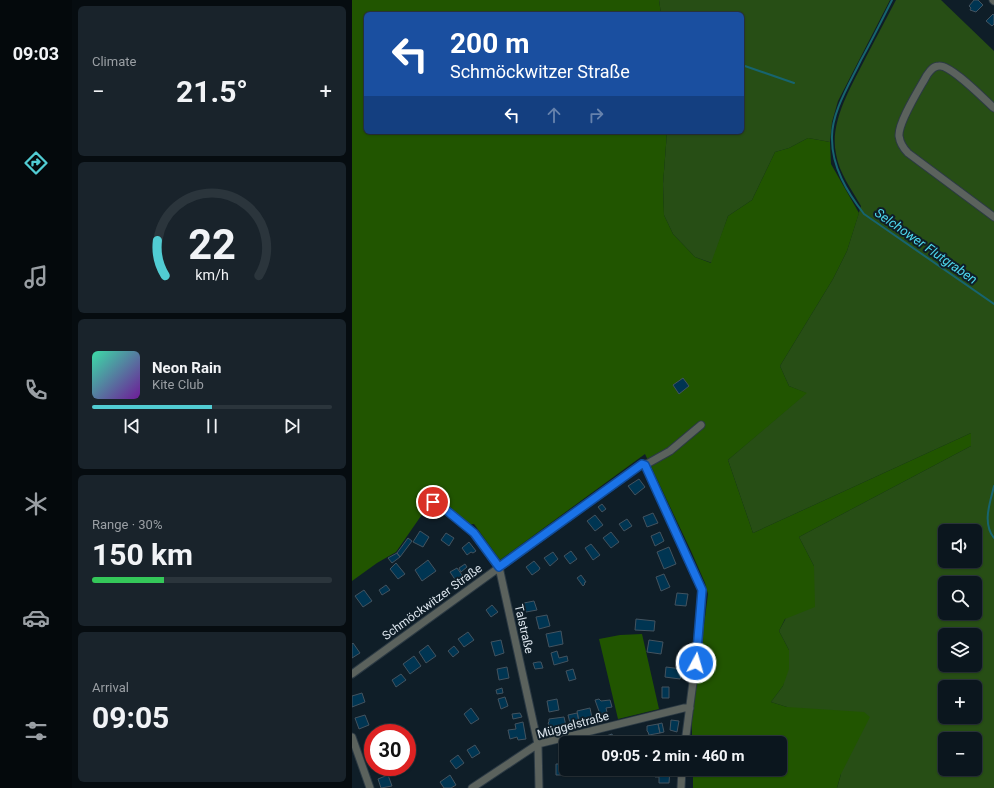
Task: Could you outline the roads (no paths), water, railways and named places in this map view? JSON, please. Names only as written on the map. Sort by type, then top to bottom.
[{"type":"street","points":[[994,108],[957,74],[949,68],[939,66],[930,70],[927,75],[901,125],[899,134],[900,142],[908,153],[994,217]]},
{"type":"street","name":"Schmöckwitzer Straße","points":[[352,674],[642,464],[645,465],[670,451],[701,425]]},
{"type":"street","points":[[645,465],[702,590],[698,644],[686,736]]},
{"type":"street","name":"Talstraße","points":[[433,502],[446,510],[474,533],[499,567],[538,744],[539,788]]},
{"type":"street","name":"Müggelstraße","points":[[472,788],[538,744],[684,708],[690,708]]},
{"type":"street","points":[[352,737],[370,788]]},
{"type":"street","points":[[681,788],[682,776]]},
{"type":"waterway","name":"Selchower Flutgraben","points":[[892,0],[847,88],[838,109],[832,139],[838,169],[846,188],[864,214],[994,304]]},
{"type":"waterway","points":[[744,66],[794,83]]},
{"type":"waterway","name":"Selchower Flutgraben","points":[[994,486],[988,513],[988,526],[994,538]]}]
